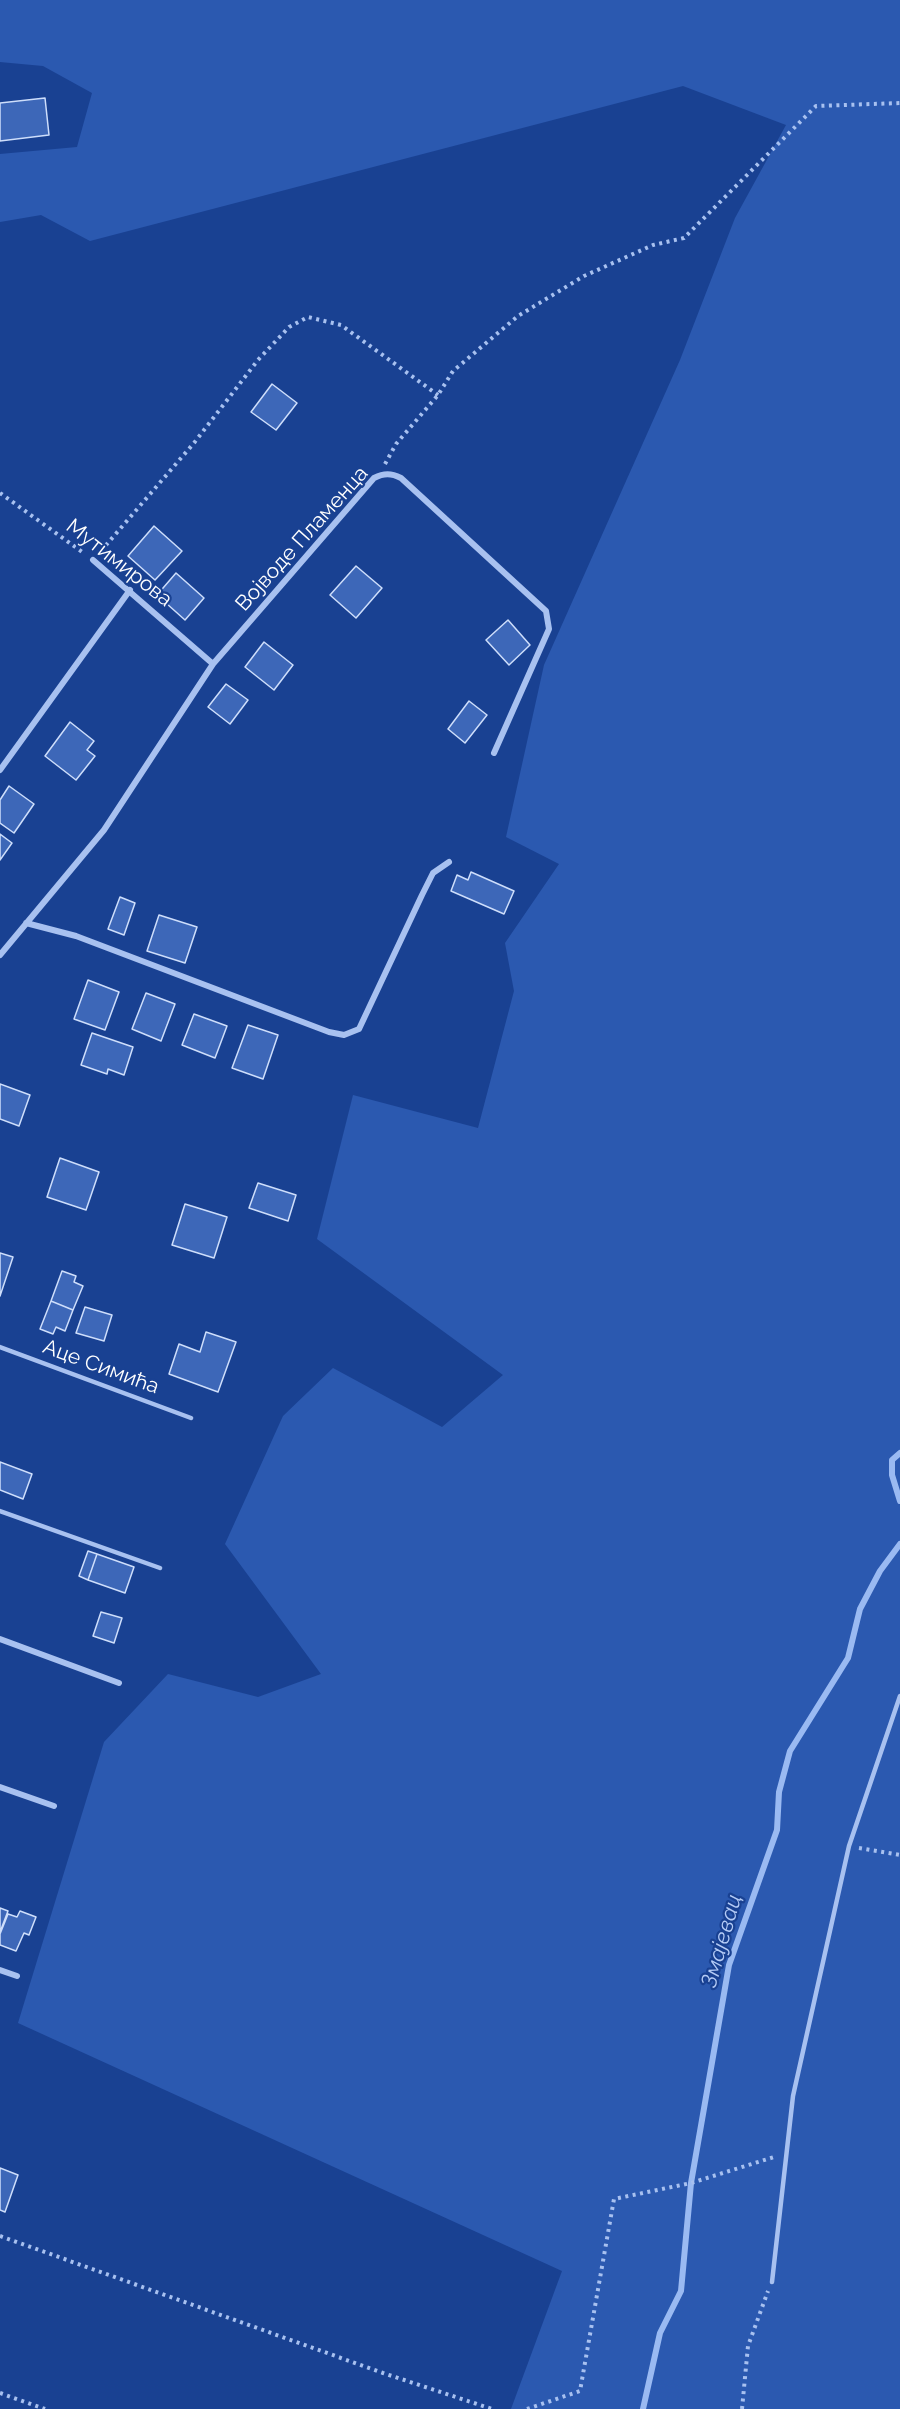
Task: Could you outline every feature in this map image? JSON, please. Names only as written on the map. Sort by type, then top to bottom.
[{"type":"street","name":"Војводе Пламенца","points":[[0,955],[104,830],[213,664],[374,478],[383,474],[393,474],[401,478],[546,611],[549,629],[494,753]]},
{"type":"street","name":"Мутимирова","points":[[93,560],[213,664]]},
{"type":"street","points":[[0,770],[130,590]]},
{"type":"street","points":[[26,924],[76,936],[329,1032],[353,1033],[363,1022],[433,873],[449,861]]},
{"type":"street","points":[[0,1639],[119,1683]]},
{"type":"street","points":[[0,1787],[54,1806]]},
{"type":"street","points":[[0,1970],[17,1976]]},
{"type":"lane","name":"Аце Симића","points":[[0,1347],[191,1418]]},
{"type":"lane","points":[[0,1511],[160,1568]]},
{"type":"lane","points":[[772,2282],[793,2096],[849,1846],[900,1696]]},
{"type":"path","points":[[383,474],[386,460],[396,444],[438,395],[453,371],[518,316],[584,276],[611,263],[653,245],[684,238],[816,106],[900,103]]},
{"type":"path","points":[[93,560],[289,327],[308,317],[341,325],[438,395]]},
{"type":"path","name":"Мутимирова","points":[[0,493],[93,560]]},
{"type":"path","points":[[849,1846],[900,1856]]},
{"type":"path","points":[[527,2409],[580,2391],[614,2199],[691,2183],[786,2153]]},
{"type":"path","points":[[0,2236],[383,2373],[492,2409]]},
{"type":"path","points":[[742,2409],[748,2346],[772,2282]]},
{"type":"path","points":[[0,2393],[45,2409]]},
{"type":"shaded area","points":[[0,0],[900,0],[900,2409],[511,2409],[562,2271],[18,2023],[104,1742],[168,1674],[258,1697],[321,1674],[225,1544],[283,1416],[333,1368],[442,1427],[503,1375],[317,1239],[353,1095],[478,1128],[514,991],[505,943],[559,864],[506,837],[544,665],[680,360],[735,218],[786,125],[683,86],[90,241],[41,215],[0,222],[0,154],[77,147],[92,93],[43,66],[0,62]]},
{"type":"building","points":[[45,98],[49,135],[0,141],[0,103]]},
{"type":"building","points":[[272,384],[297,403],[276,430],[251,412]]},
{"type":"building","points":[[154,526],[182,551],[155,580],[128,556]]},
{"type":"building","points":[[356,566],[382,588],[356,618],[330,595]]},
{"type":"building","points":[[176,573],[204,598],[185,620],[157,595]]},
{"type":"building","points":[[508,620],[530,645],[509,665],[486,640]]},
{"type":"building","points":[[264,642],[293,665],[274,690],[245,667]]},
{"type":"building","points":[[226,684],[248,700],[230,724],[208,707]]},
{"type":"building","points":[[469,701],[487,715],[465,743],[448,729]]},
{"type":"building","points":[[70,722],[94,741],[87,750],[95,756],[76,780],[45,756]]},
{"type":"building","points":[[9,786],[34,804],[14,833],[0,823],[0,800]]},
{"type":"building","points":[[0,834],[12,843],[0,860]]},
{"type":"building","points":[[471,872],[514,891],[504,914],[451,891],[457,875],[468,880]]},
{"type":"building","points":[[120,897],[135,903],[124,935],[108,929]]},
{"type":"building","points":[[159,915],[197,927],[185,963],[147,951]]},
{"type":"building","points":[[88,980],[119,992],[105,1030],[74,1019]]},
{"type":"building","points":[[146,993],[175,1004],[161,1041],[132,1029]]},
{"type":"building","points":[[194,1014],[227,1026],[215,1058],[182,1045]]},
{"type":"building","points":[[248,1025],[278,1035],[263,1079],[232,1068]]},
{"type":"building","points":[[92,1033],[133,1047],[124,1075],[108,1069],[107,1074],[81,1065]]},
{"type":"building","points":[[0,1084],[30,1095],[19,1126],[0,1119]]},
{"type":"building","points":[[60,1158],[99,1172],[86,1210],[47,1197]]},
{"type":"building","points":[[258,1183],[296,1195],[288,1221],[249,1208]]},
{"type":"building","points":[[185,1204],[227,1217],[214,1258],[172,1245]]},
{"type":"building","points":[[0,1253],[13,1257],[0,1296]]},
{"type":"building","points":[[62,1271],[76,1276],[74,1282],[83,1286],[73,1310],[51,1301]]},
{"type":"building","points":[[51,1301],[73,1310],[65,1331],[56,1327],[53,1334],[40,1329]]},
{"type":"building","points":[[85,1307],[112,1315],[104,1341],[76,1333]]},
{"type":"building","points":[[206,1332],[236,1342],[218,1392],[169,1374],[179,1344],[200,1352]]},
{"type":"building","points":[[0,1462],[32,1474],[23,1499],[0,1490]]},
{"type":"building","points":[[88,1551],[97,1554],[88,1580],[79,1576]]},
{"type":"building","points":[[97,1554],[134,1567],[125,1593],[88,1580]]},
{"type":"building","points":[[101,1612],[122,1618],[114,1643],[93,1636]]},
{"type":"building","points":[[0,1908],[8,1911],[0,1932]]},
{"type":"building","points":[[20,1911],[36,1917],[29,1935],[24,1933],[16,1951],[0,1945],[0,1934],[8,1914],[17,1917]]},
{"type":"building","points":[[0,2168],[18,2175],[5,2212],[0,2210]]},
{"type":"waterway","name":"Змајевац","points":[[900,1453],[892,1460],[892,1475],[900,1501]]},
{"type":"waterway","name":"Змајевац","points":[[643,2409],[660,2333],[681,2291],[691,2183],[729,1965],[777,1830],[779,1792],[790,1751],[848,1658],[860,1609],[880,1571],[900,1544]]}]
